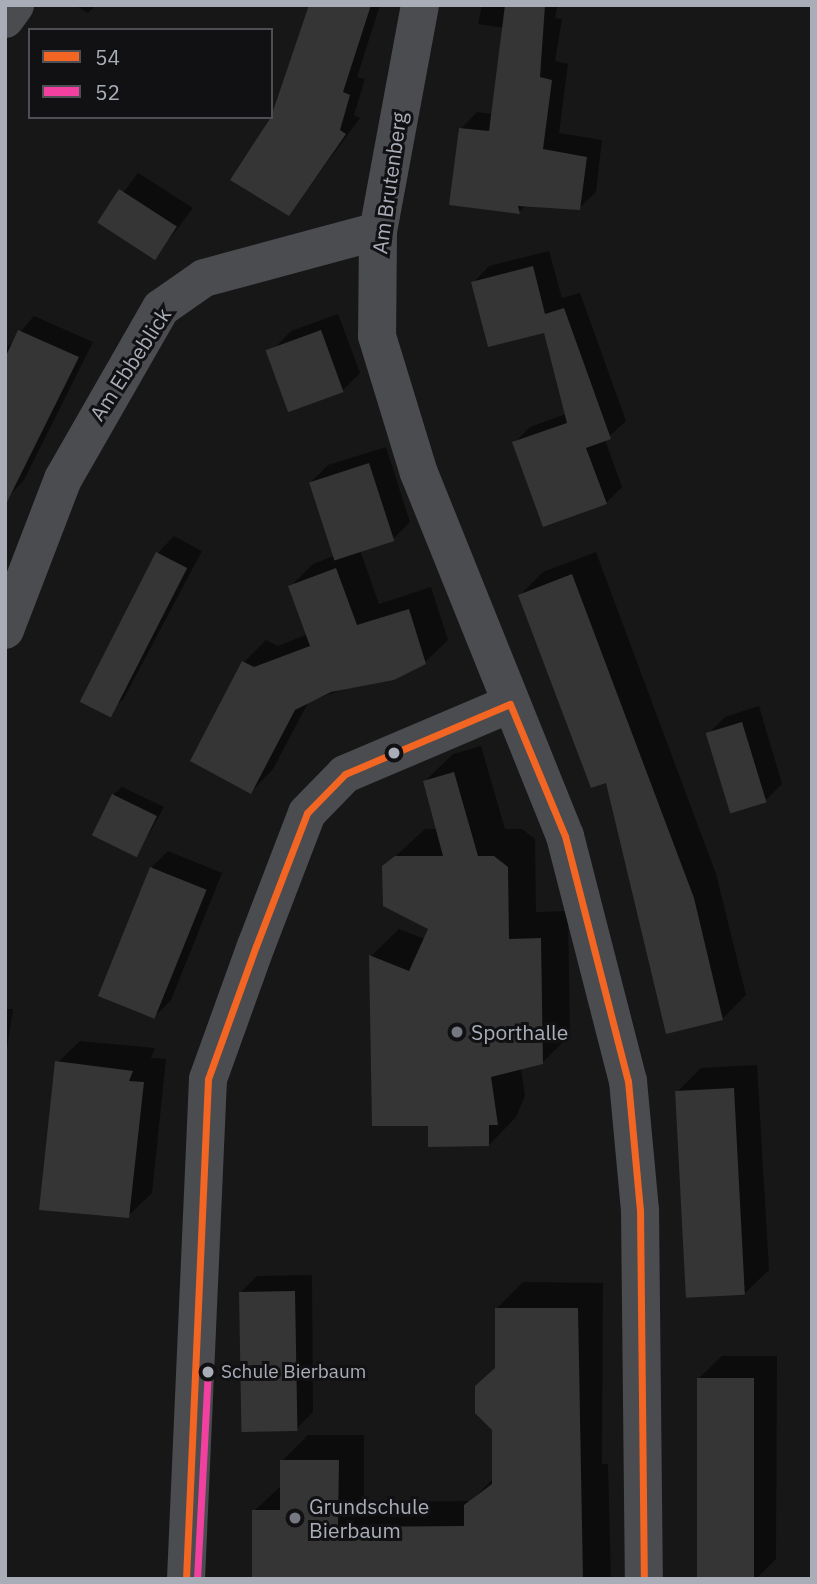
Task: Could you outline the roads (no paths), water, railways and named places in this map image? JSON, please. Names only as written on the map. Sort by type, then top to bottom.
[{"type":"street","points":[[5,19],[15,5]]},
{"type":"street","name":"Am Brutenberg","points":[[420,5],[377,231],[377,336],[419,473],[565,836],[628,1081],[640,1210],[644,1579]]},
{"type":"street","name":"Am Ebbeblick","points":[[5,631],[63,479],[161,308],[204,278],[377,231]]},
{"type":"street","points":[[186,1579],[208,1079],[256,946],[307,813],[345,774],[510,704]]},
{"type":"place","name":"Sporthalle","points":[[457,1032]]},
{"type":"place","name":"Schule Bierbaum","points":[[208,1372]]},
{"type":"place","name":"Grundschule Bierbaum","points":[[295,1518]]}]
